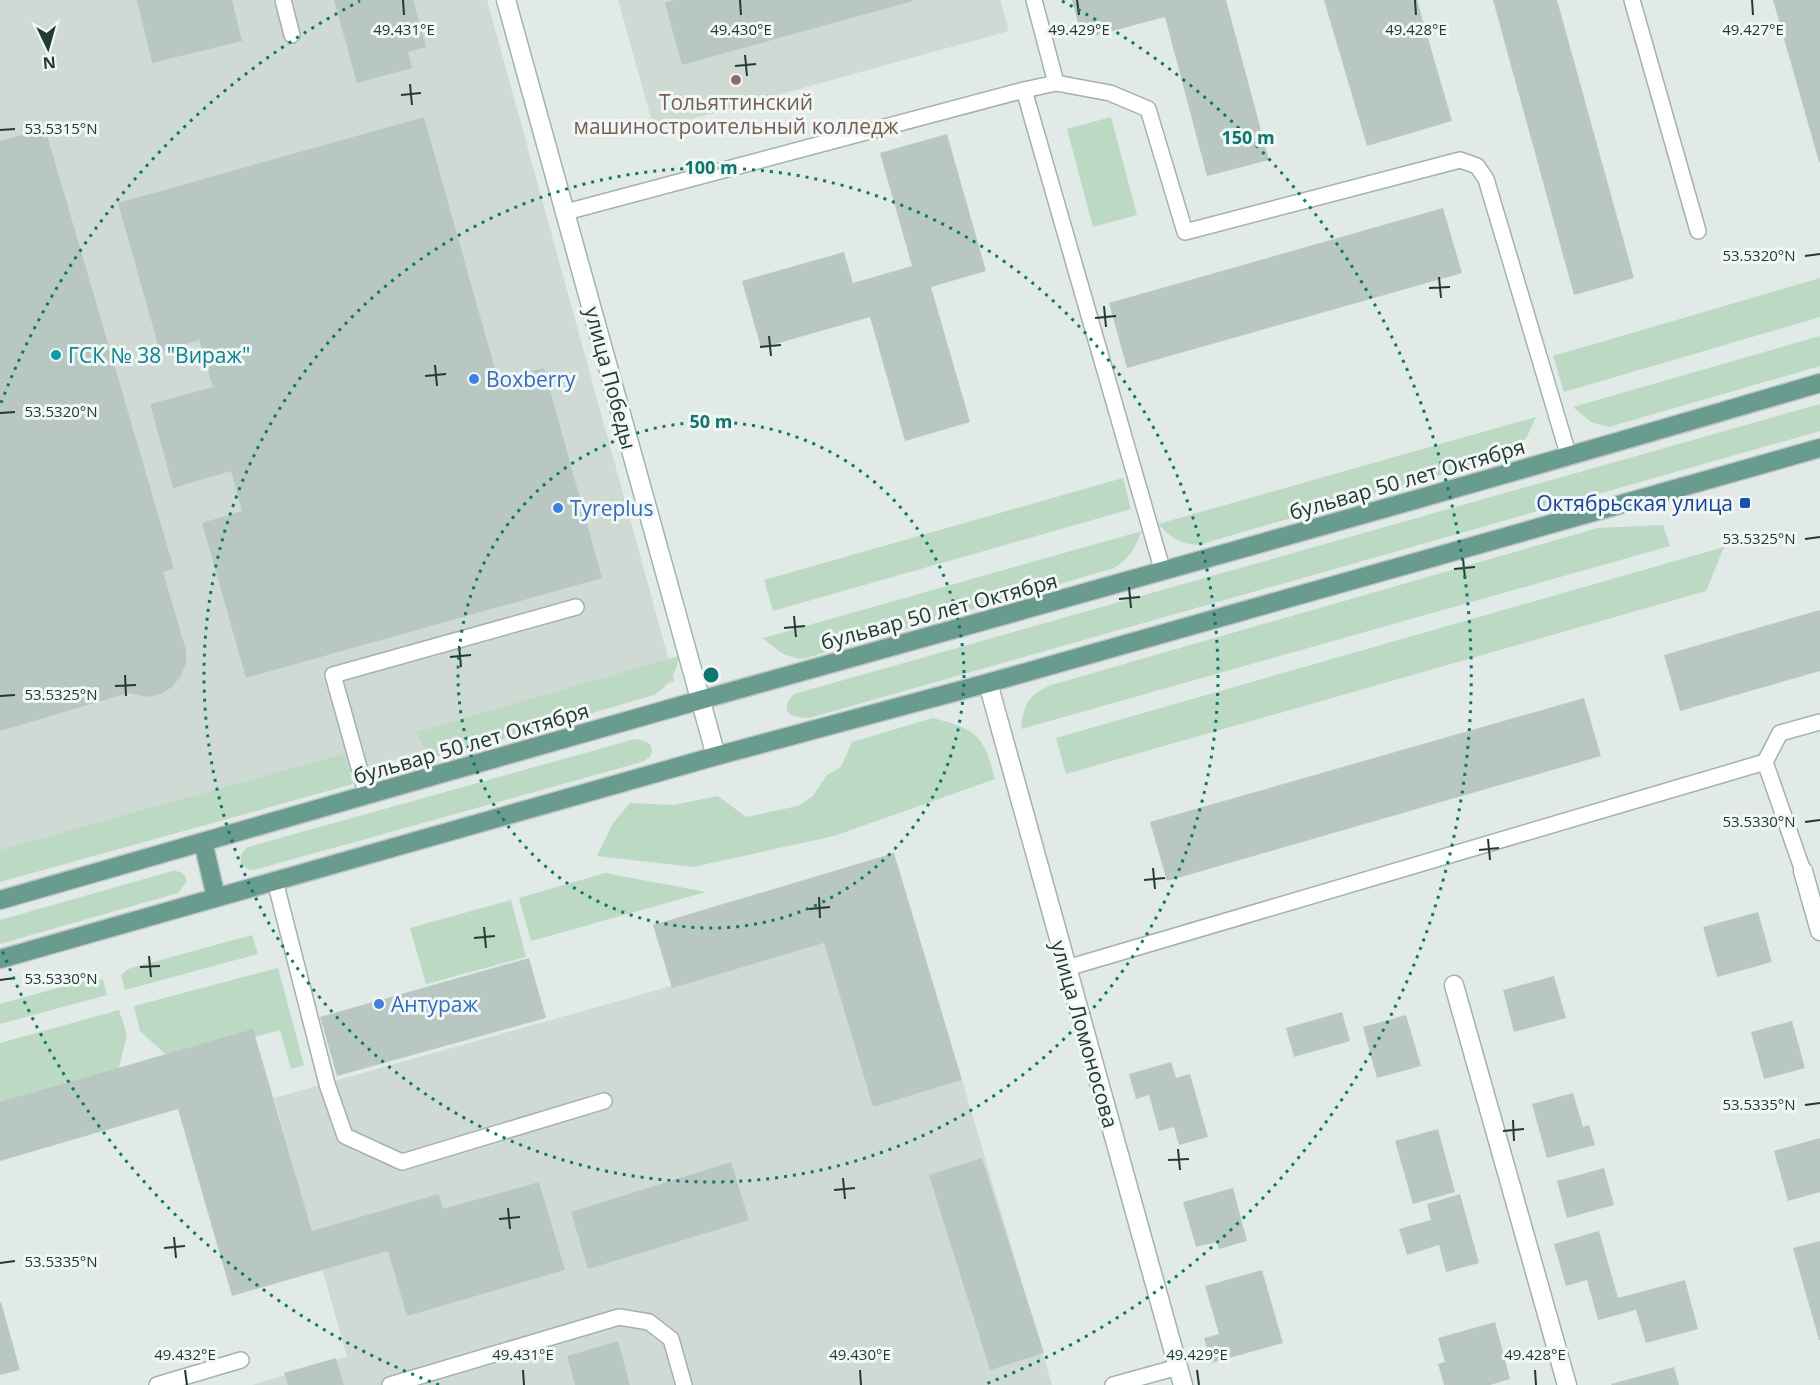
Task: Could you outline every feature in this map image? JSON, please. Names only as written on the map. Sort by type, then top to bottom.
[{"type":"main road","name":"бульвар 50 лет Октября","points":[[0,900],[700,700],[1569,457],[1820,383]]},
{"type":"main road","points":[[0,959],[716,756],[988,683],[1820,448]]},
{"type":"main road","points":[[203,842],[216,897]]},
{"type":"street","name":"улица Победы","points":[[506,0],[716,756]]},
{"type":"street","name":"улица Ломоносова","points":[[988,683],[1180,1376]]},
{"type":"street","points":[[1803,870],[1820,931]]},
{"type":"street","points":[[1454,985],[1567,1385]]},
{"type":"lane","points":[[283,0],[292,35]]},
{"type":"lane","points":[[1034,0],[1056,83]]},
{"type":"lane","points":[[1632,0],[1698,231]]},
{"type":"lane","points":[[566,212],[1056,83],[1110,93],[1148,109],[1185,232],[1460,160],[1477,166],[1486,179],[1569,457]]},
{"type":"lane","points":[[1024,90],[1163,572]]},
{"type":"lane","points":[[367,796],[333,675],[576,607]]},
{"type":"lane","points":[[1067,968],[1765,762],[1780,733],[1820,722]]},
{"type":"lane","points":[[1765,762],[1803,870]]},
{"type":"lane","points":[[275,881],[327,1084],[345,1136],[402,1162],[604,1101]]},
{"type":"lane","points":[[390,1385],[619,1317],[649,1322],[671,1339],[684,1385]]},
{"type":"lane","points":[[157,1385],[241,1360]]},
{"type":"lane","points":[[1113,1385],[1180,1376]]},
{"type":"shaded area","points":[[0,0],[487,0],[675,682],[0,869]]},
{"type":"shaded area","name":"Тольяттинский машиностроительный колледж","points":[[618,0],[1000,0],[1009,31],[654,129]]},
{"type":"shaded area","points":[[824,943],[873,1107],[962,1080],[1052,1385],[252,1385],[347,1357],[274,1098]]},
{"type":"green space","points":[[1111,117],[1137,215],[1093,227],[1067,129]]},
{"type":"green space","points":[[1820,278],[1820,317],[1564,392],[1553,356]]},
{"type":"green space","points":[[1820,336],[1820,366],[1609,427],[1591,422],[1573,407]]},
{"type":"green space","points":[[1820,404],[1820,431],[809,718],[796,717],[787,709],[789,700],[794,694]]},
{"type":"green space","points":[[1536,417],[1522,443],[1509,455],[1198,545],[1175,539],[1158,524]]},
{"type":"green space","points":[[1123,478],[1131,509],[773,611],[764,580]]},
{"type":"green space","points":[[1663,525],[1670,546],[1021,729],[1028,702],[1037,693],[1051,685],[1598,528]]},
{"type":"green space","points":[[1142,531],[1128,557],[1114,568],[803,659],[781,652],[763,638]]},
{"type":"green space","points":[[1724,547],[1706,591],[1066,774],[1056,738]]},
{"type":"green space","points":[[679,656],[671,678],[654,695],[442,757],[425,749],[417,732]]},
{"type":"green space","points":[[933,718],[960,726],[976,737],[987,753],[995,779],[834,836],[693,867],[597,856],[613,823],[630,803],[673,805],[718,796],[746,817],[798,806],[813,796],[827,775],[841,767],[852,742]]},
{"type":"green space","points":[[635,739],[650,744],[652,750],[650,757],[642,762],[254,870],[245,867],[241,862],[242,854],[248,847]]},
{"type":"green space","points":[[344,754],[353,784],[0,882],[0,850]]},
{"type":"green space","points":[[172,871],[182,873],[187,881],[178,893],[0,944],[0,920]]},
{"type":"green space","points":[[605,873],[706,892],[531,941],[519,898]]},
{"type":"green space","points":[[511,900],[526,957],[426,984],[410,928]]},
{"type":"green space","points":[[252,935],[258,954],[125,990],[121,975],[128,969]]},
{"type":"green space","points":[[278,968],[304,1065],[291,1069],[280,1030],[172,1060],[140,1031],[134,1006]]},
{"type":"green space","points":[[94,978],[103,980],[107,995],[0,1024],[0,1004]]},
{"type":"green space","points":[[119,1010],[127,1035],[117,1075],[0,1108],[0,1043]]},
{"type":"building","points":[[137,0],[232,0],[242,41],[152,63]]},
{"type":"building","points":[[334,0],[413,0],[426,47],[408,52],[412,68],[357,83]]},
{"type":"building","points":[[674,0],[913,1],[682,65],[665,3]]},
{"type":"building","points":[[1072,0],[1226,0],[1269,160],[1207,176],[1165,17],[1082,39]]},
{"type":"building","points":[[1324,0],[1417,0],[1452,121],[1367,146]]},
{"type":"building","points":[[1493,0],[1557,0],[1634,278],[1574,295]]},
{"type":"building","points":[[1773,0],[1820,0],[1820,162],[1819,162]]},
{"type":"building","points":[[424,117],[498,380],[544,368],[602,578],[246,678],[202,523],[242,511],[231,471],[173,488],[150,404],[213,387],[199,340],[160,352],[118,203]]},
{"type":"building","name":"ГСК № 38 \"Вираж\"","points":[[45,128],[174,569],[163,572],[186,650],[186,663],[181,676],[172,687],[161,694],[148,697],[128,693],[0,731],[0,141]]},
{"type":"building","points":[[947,134],[986,271],[931,287],[970,422],[905,441],[870,317],[761,348],[742,281],[844,252],[853,283],[912,266],[880,153]]},
{"type":"building","points":[[1443,208],[1462,273],[1127,368],[1109,303]]},
{"type":"building","points":[[1820,610],[1820,671],[1680,711],[1664,655]]},
{"type":"building","points":[[1584,698],[1601,756],[1167,881],[1150,822]]},
{"type":"building","points":[[894,853],[962,1080],[873,1107],[824,943],[672,988],[653,925]]},
{"type":"building","points":[[1758,912],[1772,962],[1717,977],[1703,927]]},
{"type":"building","points":[[529,958],[546,1018],[337,1076],[320,1017]]},
{"type":"building","points":[[1554,976],[1566,1018],[1514,1032],[1503,990]]},
{"type":"building","points":[[1342,1012],[1350,1041],[1294,1057],[1286,1028]]},
{"type":"building","points":[[1406,1015],[1421,1066],[1377,1078],[1363,1027]]},
{"type":"building","points":[[1792,1021],[1805,1068],[1764,1079],[1751,1032]]},
{"type":"building","points":[[253,1029],[312,1231],[439,1194],[443,1209],[539,1182],[565,1270],[407,1316],[388,1251],[232,1296],[178,1109],[0,1161],[0,1102]]},
{"type":"building","points":[[1171,1062],[1176,1078],[1190,1074],[1208,1137],[1179,1145],[1174,1127],[1159,1131],[1149,1095],[1136,1099],[1129,1074]]},
{"type":"building","points":[[1573,1093],[1583,1127],[1589,1125],[1595,1145],[1547,1158],[1532,1104]]},
{"type":"building","points":[[1438,1129],[1455,1192],[1413,1204],[1395,1141]]},
{"type":"building","points":[[1820,1138],[1820,1192],[1788,1201],[1774,1151]]},
{"type":"building","points":[[982,1158],[1044,1353],[990,1370],[929,1175]]},
{"type":"building","points":[[731,1162],[749,1220],[588,1269],[571,1212]]},
{"type":"building","points":[[1604,1168],[1614,1205],[1567,1218],[1557,1181]]},
{"type":"building","points":[[1233,1188],[1247,1241],[1219,1249],[1217,1242],[1196,1247],[1183,1202]]},
{"type":"building","points":[[1460,1194],[1479,1263],[1446,1272],[1439,1245],[1407,1255],[1399,1229],[1431,1220],[1427,1204]]},
{"type":"building","points":[[1599,1231],[1618,1298],[1685,1280],[1698,1329],[1646,1343],[1636,1310],[1598,1320],[1587,1280],[1566,1286],[1554,1244]]},
{"type":"building","points":[[1820,1241],[1820,1340],[1819,1340],[1793,1248]]},
{"type":"building","points":[[1262,1270],[1283,1343],[1211,1363],[1204,1338],[1219,1334],[1205,1286]]},
{"type":"building","points":[[0,1303],[20,1370],[0,1375]]},
{"type":"building","points":[[1495,1322],[1510,1379],[1490,1385],[1444,1385],[1438,1364],[1445,1362],[1438,1338]]},
{"type":"building","points":[[618,1341],[630,1385],[575,1385],[567,1356]]},
{"type":"building","points":[[336,1358],[344,1385],[288,1385],[284,1373]]},
{"type":"building","points":[[1674,1367],[1679,1385],[1611,1384]]},
{"type":"place","name":"Тольяттинский машиностроительный колледж","points":[[736,80]]},
{"type":"place","name":"ГСК № 38 \"Вираж\"","points":[[56,355]]},
{"type":"place","name":"Boxberry","points":[[474,379]]},
{"type":"place","name":"Октябрьская улица","points":[[1745,503]]},
{"type":"place","name":"Tyreplus","points":[[558,508]]},
{"type":"place","name":"Антураж","points":[[379,1004]]}]
